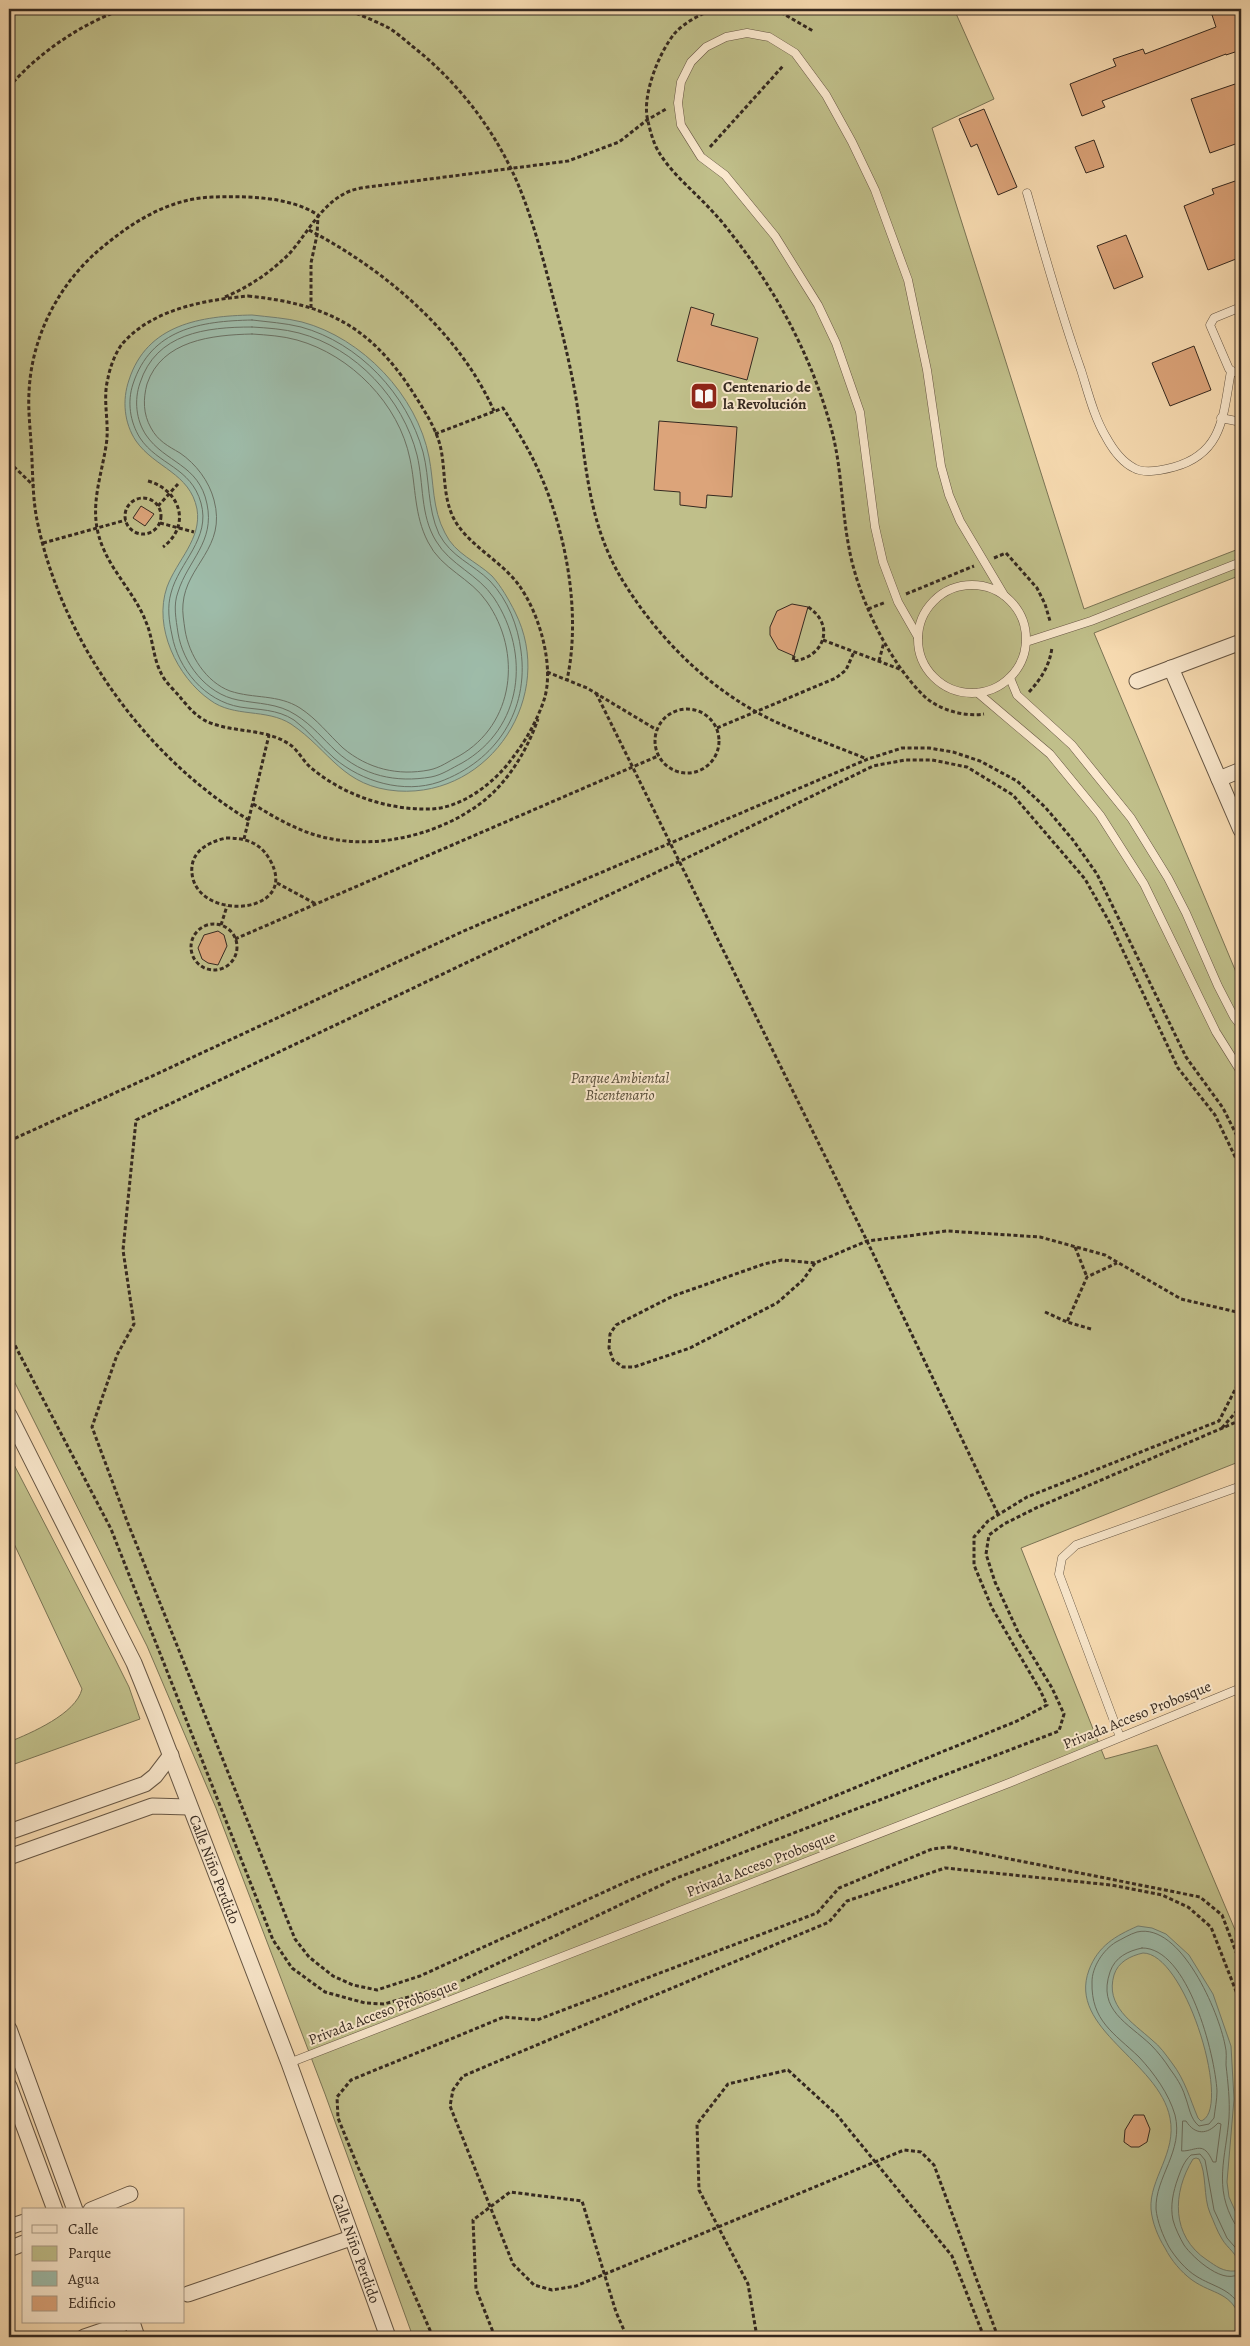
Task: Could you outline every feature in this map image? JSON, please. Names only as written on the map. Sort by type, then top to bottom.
[{"type":"street","points":[[1137,681],[1241,642]]},
{"type":"street","points":[[1171,668],[1219,779],[1240,822]]},
{"type":"street","points":[[1219,779],[1241,770]]},
{"type":"street","name":"Calle Niño Perdido","points":[[9,1415],[134,1663],[289,2063],[388,2337]]},
{"type":"street","points":[[9,1832],[123,1792],[150,1780],[164,1766],[171,1755]]},
{"type":"street","points":[[123,1792],[132,1813]]},
{"type":"street","points":[[9,1857],[152,1806],[171,1805],[189,1807]]},
{"type":"street","points":[[9,2029],[74,2206],[92,2208],[130,2194]]},
{"type":"street","points":[[9,2086],[12,2106],[54,2208]]},
{"type":"street","points":[[9,2227],[22,2223]]},
{"type":"street","points":[[188,2294],[352,2238]]},
{"type":"street","points":[[9,2249],[22,2245]]},
{"type":"street","points":[[84,2337],[124,2324]]},
{"type":"street","points":[[131,2324],[137,2337]]},
{"type":"lane","points":[[918,637],[896,598],[883,562],[875,527],[860,412],[836,343],[818,305],[775,236],[725,175],[701,157],[681,125],[678,103],[681,82],[690,62],[706,46],[726,36],[747,33],[769,37],[794,53],[826,95],[875,190],[899,253],[917,320],[941,466],[960,521],[983,562],[1004,595],[1016,608],[1024,624],[1026,642],[1024,656],[1010,678],[995,688],[978,693],[959,692],[942,684],[929,672],[920,656],[918,637],[921,621],[929,606],[941,594],[956,587],[972,584],[989,587],[1004,595]]},
{"type":"lane","points":[[1027,193],[1066,328],[1094,410],[1106,438],[1116,452],[1135,469],[1160,470],[1186,463],[1201,456],[1209,448],[1218,432],[1231,371],[1211,322],[1214,318],[1241,306]]},
{"type":"lane","points":[[1231,371],[1241,370]]},
{"type":"lane","points":[[1221,418],[1241,422]]},
{"type":"lane","points":[[1026,642],[1091,621],[1241,562]]},
{"type":"lane","points":[[1010,678],[1017,695],[1072,745],[1131,818],[1168,878],[1186,913],[1218,986],[1234,1017],[1241,1026]]},
{"type":"lane","points":[[978,693],[1050,754],[1094,807],[1120,844],[1161,915],[1216,1032],[1241,1072]]},
{"type":"lane","points":[[1120,1737],[1059,1574],[1062,1558],[1076,1545],[1241,1486]]},
{"type":"lane","name":"Privada Acceso Probosque","points":[[289,2063],[999,1786],[1241,1688]]},
{"type":"path","points":[[9,88],[41,58],[72,34],[104,16],[124,9]]},
{"type":"path","points":[[344,9],[390,29],[421,53],[454,84],[487,125],[521,191],[536,233],[565,345],[576,399],[594,517],[605,546],[625,585],[672,647],[700,674],[729,696],[784,726],[868,759]]},
{"type":"path","points":[[716,9],[704,12],[676,33],[654,69],[647,101],[647,120],[659,153],[712,211],[774,293],[812,370],[831,426],[838,458],[849,548],[868,609],[884,641],[926,697],[948,710],[974,715],[1000,711]]},
{"type":"path","points":[[775,9],[813,31]]},
{"type":"path","points":[[708,148],[783,66]]},
{"type":"path","points":[[545,697],[530,733],[509,763],[485,786],[459,803],[431,810],[392,805],[360,798],[332,783],[307,764],[293,746],[275,736],[205,721],[182,700],[161,674],[148,626],[104,550],[94,513],[97,485],[108,435],[106,394],[108,377],[120,346],[139,328],[171,312],[222,298],[244,289],[263,276],[287,255],[309,230],[318,215],[331,202],[350,191],[568,161],[601,150],[629,136],[647,120],[678,103]]},
{"type":"path","points":[[249,820],[205,790],[166,756],[99,672],[68,612],[50,571],[37,518],[29,393],[33,359],[46,320],[66,287],[88,260],[120,233],[156,210],[194,198],[236,196],[274,200],[307,208],[318,215]]},
{"type":"path","points":[[311,308],[311,263],[317,235],[318,215]]},
{"type":"path","points":[[309,230],[396,287],[434,323],[460,352],[486,391],[494,411]]},
{"type":"path","points":[[222,298],[248,296],[274,299],[311,308],[339,318],[371,340],[398,369],[424,409],[440,444],[449,506],[455,522],[519,585],[538,622],[548,664],[545,697],[530,742],[509,773],[487,798],[456,818],[428,831],[367,841],[332,840],[301,830],[252,804]]},
{"type":"path","points":[[435,434],[503,408],[534,461],[551,500],[562,540],[572,624],[571,660],[567,680]]},
{"type":"path","points":[[9,462],[34,486]]},
{"type":"path","points":[[148,481],[158,484],[170,492],[178,506],[180,519],[178,527],[170,541],[163,546]]},
{"type":"path","points":[[158,506],[178,484]]},
{"type":"path","points":[[148,499],[158,506],[161,511],[160,523],[153,532],[142,534],[132,530],[126,520],[127,508],[136,500],[148,499]]},
{"type":"path","points":[[43,543],[126,520]]},
{"type":"path","points":[[160,523],[194,532]]},
{"type":"path","points":[[868,609],[1006,553],[1037,588],[1045,604],[1053,633],[1051,655],[1041,679],[1022,700]]},
{"type":"path","points":[[794,656],[793,661],[803,660],[812,656],[819,649],[823,640],[822,623],[819,616],[808,607]]},
{"type":"path","points":[[823,640],[904,670]]},
{"type":"path","points":[[878,661],[884,641]]},
{"type":"path","points":[[717,728],[836,678],[846,670],[854,652]]},
{"type":"path","points":[[547,672],[596,694],[657,730]]},
{"type":"path","points":[[596,694],[867,1241],[998,1514]]},
{"type":"path","points":[[694,709],[704,713],[717,728],[720,739],[719,750],[714,760],[706,768],[696,773],[685,774],[674,771],[658,756],[655,746],[657,730],[665,717],[674,711],[694,709]]},
{"type":"path","points":[[244,839],[269,735]]},
{"type":"path","points":[[9,1141],[466,930],[868,759],[902,748],[929,748],[952,752],[980,761],[1017,781],[1044,806],[1073,840],[1096,874],[1186,1057],[1223,1108],[1241,1144]]},
{"type":"path","points":[[235,939],[658,756]]},
{"type":"path","points":[[1241,1169],[1215,1115],[1178,1068],[1111,924],[1085,879],[1012,795],[967,767],[932,760],[905,760],[873,766],[679,861],[136,1120],[123,1250],[134,1324],[117,1355],[92,1427],[127,1521],[295,1939],[310,1957],[333,1976],[353,1985],[377,1990],[420,1976],[626,1882],[1017,1721],[1047,1705],[992,1608],[974,1565],[974,1537],[988,1521],[1028,1496],[1219,1421],[1241,1378]]},
{"type":"path","points":[[226,838],[244,839],[255,843],[269,857],[274,867],[277,883],[275,890],[268,898],[245,906],[227,906],[211,900],[201,892],[194,881],[191,868],[192,858],[205,845],[216,840],[226,838]]},
{"type":"path","points":[[277,883],[316,904]]},
{"type":"path","points":[[221,925],[227,906]]},
{"type":"path","points":[[204,925],[221,925],[231,932],[235,939],[235,954],[226,966],[210,969],[197,962],[191,949],[193,935],[204,925]]},
{"type":"path","points":[[815,1262],[803,1280],[777,1303],[690,1348],[634,1367],[623,1367],[613,1360],[609,1348],[610,1334],[616,1325],[673,1296],[743,1270],[782,1260],[815,1262],[867,1241],[947,1231],[1040,1237],[1105,1255],[1181,1299],[1241,1313]]},
{"type":"path","points":[[1075,1247],[1087,1277]]},
{"type":"path","points":[[1067,1322],[1087,1277],[1117,1262]]},
{"type":"path","points":[[1045,1312],[1067,1322],[1091,1329]]},
{"type":"path","points":[[9,1334],[111,1529],[273,1940],[292,1968],[325,1992],[365,2003],[384,2004],[453,1984],[674,1878],[1059,1731],[1064,1714],[1052,1688],[1019,1634],[995,1582],[986,1554],[989,1536],[1004,1524],[1036,1508],[1241,1420]]},
{"type":"path","points":[[1219,1430],[1241,1406]]},
{"type":"path","points":[[434,2337],[338,2118],[336,2097],[351,2080],[504,2017],[537,2020],[817,1914],[839,1888],[932,1849],[950,1847],[1200,1897],[1222,1915],[1241,1965]]},
{"type":"path","points":[[998,2337],[934,2165],[921,2152],[904,2150],[576,2286],[552,2290],[534,2285],[513,2264],[450,2106],[454,2090],[463,2076],[829,1922],[847,1901],[945,1868],[1111,1885],[1162,1895],[1188,1907],[1211,1927],[1241,2004]]},
{"type":"path","points":[[757,2337],[748,2284],[699,2190],[697,2124],[728,2084],[788,2070],[837,2115],[952,2256],[984,2337]]},
{"type":"path","points":[[495,2337],[476,2289],[473,2220],[510,2192],[582,2201],[616,2312],[627,2337]]},
{"type":"green space","name":"Parque Ambiental Bicentenario","points":[[9,9],[954,9],[994,99],[932,128],[1084,609],[1241,548],[1241,575],[1094,633],[1241,984],[1241,1461],[1021,1548],[1105,1759],[1157,1745],[1241,1944],[1241,2337],[413,2337],[325,2094],[216,1808],[147,1646],[9,1371]]},
{"type":"green space","points":[[9,1455],[129,1687],[140,1719],[9,1766],[9,1742],[52,1722],[71,1707],[82,1689],[9,1533]]},
{"type":"water","points":[[252,315],[302,322],[324,330],[345,341],[365,355],[384,372],[413,412],[423,434],[429,457],[438,515],[445,533],[460,552],[492,576],[505,593],[515,612],[526,644],[528,676],[521,707],[507,735],[487,759],[461,777],[431,788],[398,791],[363,783],[338,766],[305,734],[291,724],[271,716],[229,709],[219,706],[210,700],[187,678],[171,650],[163,618],[163,602],[171,577],[188,549],[196,530],[198,520],[197,509],[193,497],[180,479],[153,458],[136,441],[129,427],[125,411],[125,395],[137,361],[149,346],[162,335],[195,321]]},
{"type":"water","points":[[1138,1926],[1152,1928],[1166,1934],[1189,1955],[1213,1994],[1231,2046],[1234,2099],[1227,2182],[1229,2197],[1241,2224],[1241,2321],[1237,2311],[1227,2299],[1200,2285],[1180,2270],[1160,2239],[1151,2209],[1154,2187],[1170,2143],[1170,2118],[1162,2098],[1150,2079],[1102,2028],[1091,2010],[1086,1991],[1089,1970],[1102,1948]],"holes":[[[1143,1953],[1159,1960],[1175,1978],[1189,2004],[1200,2033],[1208,2063],[1211,2091],[1209,2111],[1201,2121],[1177,2069],[1158,2045],[1129,2020],[1113,1996],[1112,1986],[1118,1966],[1129,1958]],[[1193,2159],[1199,2159],[1201,2165],[1206,2200],[1210,2213],[1220,2236],[1238,2261],[1239,2265],[1235,2271],[1223,2270],[1207,2260],[1195,2250],[1181,2226],[1179,2213],[1181,2186],[1186,2172]]]},
{"type":"building","points":[[1210,9],[1241,9],[1241,50],[1102,101],[1105,107],[1082,116],[1070,84],[1116,66],[1113,59],[1143,49],[1145,54],[1216,27]]},
{"type":"building","points":[[1241,82],[1241,142],[1210,153],[1191,99]]},
{"type":"building","points":[[984,109],[1017,187],[998,195],[977,144],[971,147],[959,119]]},
{"type":"building","points":[[1094,140],[1104,167],[1086,173],[1075,147]]},
{"type":"building","points":[[1241,179],[1241,257],[1208,270],[1184,206],[1214,194],[1212,189]]},
{"type":"building","points":[[1126,235],[1143,277],[1114,289],[1097,246]]},
{"type":"building","points":[[691,307],[714,314],[711,325],[758,338],[747,380],[677,361]]},
{"type":"building","points":[[1194,346],[1211,390],[1170,406],[1152,363]]},
{"type":"building","points":[[659,421],[737,427],[732,497],[707,495],[706,508],[680,505],[680,492],[654,490]]},
{"type":"building","points":[[141,506],[154,514],[145,526],[133,518]]},
{"type":"building","points":[[792,604],[808,607],[794,656],[778,649],[770,635],[770,627],[777,611]]},
{"type":"building","points":[[218,931],[224,935],[227,946],[218,965],[208,963],[202,959],[198,948],[204,935]]},
{"type":"building","points":[[1134,2115],[1144,2115],[1150,2129],[1147,2142],[1139,2147],[1131,2147],[1124,2142],[1125,2130]]},
{"type":"place","name":"Centenario de la Revolución","points":[[704,396]]}]
